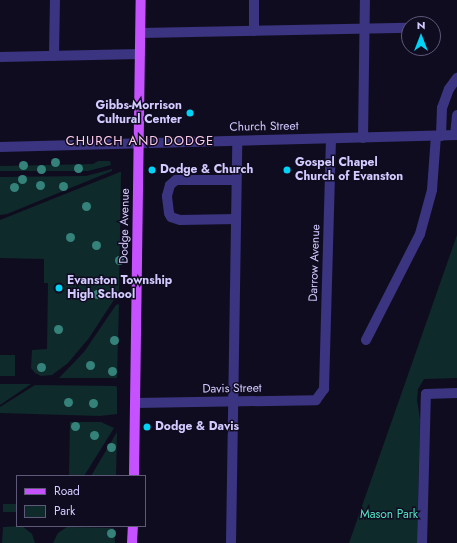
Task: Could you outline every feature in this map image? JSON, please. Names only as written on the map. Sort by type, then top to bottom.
[{"type":"main road","name":"Dodge Avenue","points":[[134,475],[141,0]]},
{"type":"main road","points":[[132,543],[133,527]]},
{"type":"street","points":[[54,0],[54,56]]},
{"type":"street","points":[[254,0],[254,31]]},
{"type":"street","points":[[363,138],[365,0]]},
{"type":"street","points":[[141,34],[401,28]]},
{"type":"street","points":[[0,57],[140,54]]},
{"type":"street","points":[[366,340],[420,234],[432,190],[442,108],[449,89],[457,78]]},
{"type":"street","points":[[456,135],[457,115]]},
{"type":"street","name":"Church Street","points":[[0,147],[456,135]]},
{"type":"street","name":"Darrow Avenue","points":[[324,389],[331,139]]},
{"type":"street","points":[[231,543],[237,141]]},
{"type":"street","points":[[236,180],[176,180],[170,185],[167,196],[169,213],[171,217],[236,219]]},
{"type":"street","name":"Davis Street","points":[[135,403],[316,400],[324,389]]},
{"type":"street","points":[[422,543],[426,394],[457,393]]},
{"type":"green space","points":[[98,161],[110,161],[111,165],[88,171],[0,171],[0,166],[93,164]]},
{"type":"green space","points":[[112,169],[112,171],[7,214],[0,215],[0,177],[86,176]]},
{"type":"green space","points":[[120,172],[119,292],[89,338],[68,363],[52,375],[41,376],[35,373],[31,368],[32,350],[47,349],[48,283],[44,283],[44,259],[0,258],[0,220]]},
{"type":"green space","name":"Mason Park","points":[[457,235],[457,378],[424,379],[418,389],[417,400],[420,419],[417,543],[349,543]]},
{"type":"green space","points":[[119,304],[117,378],[59,378],[84,352],[116,305]]},
{"type":"green space","points":[[0,355],[15,355],[15,376],[0,376]]},
{"type":"green space","points":[[0,384],[31,384],[0,405]]},
{"type":"green space","points":[[35,385],[115,386],[117,387],[117,414],[100,416],[0,413],[0,407]]},
{"type":"green space","points":[[70,422],[101,422],[114,428],[85,475],[69,475]]},
{"type":"green space","points":[[117,432],[116,475],[92,475]]},
{"type":"green space","points":[[3,504],[16,504],[16,512],[3,512]]},
{"type":"green space","points":[[3,527],[23,527],[32,534],[35,543],[2,543]]},
{"type":"green space","points":[[67,527],[114,528],[115,543],[53,543],[58,533]]},
{"type":"place","name":"Gibbs-Morrison Cultural Center","points":[[190,113]]},
{"type":"place","name":"Dodge & Church","points":[[152,170]]},
{"type":"place","name":"Gospel Chapel Church of Evanston","points":[[287,170]]},
{"type":"place","name":"Evanston Township High School","points":[[59,288]]},
{"type":"place","name":"Dodge & Davis","points":[[147,427]]},
{"type":"district","name":"CHURCH AND DODGE","points":[[140,141]]}]
